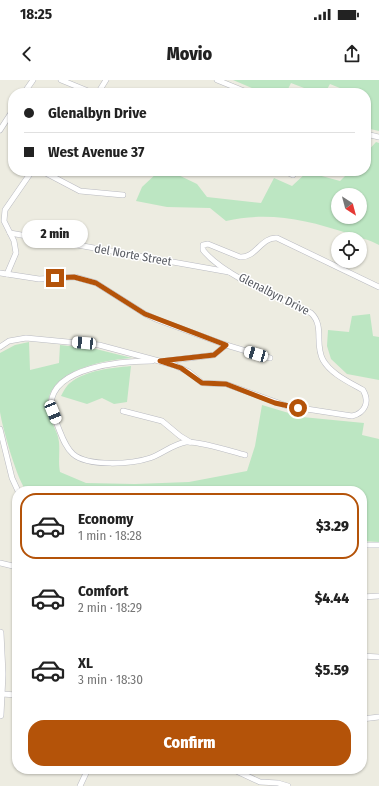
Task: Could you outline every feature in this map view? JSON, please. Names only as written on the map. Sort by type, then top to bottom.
[{"type":"street","points":[[61,80],[81,88]]},
{"type":"street","points":[[218,80],[237,88]]},
{"type":"street","points":[[0,130],[8,118]]},
{"type":"street","points":[[7,274],[16,253],[16,247],[4,221],[5,210],[29,176]]},
{"type":"street","points":[[52,176],[80,191],[123,195]]},
{"type":"street","name":"del Norte Street","points":[[10,233],[232,273]]},
{"type":"street","name":"Glenalbyn Drive","points":[[0,347],[9,341],[26,338],[84,343],[160,361],[181,368],[202,383],[226,384],[286,406],[352,416],[357,415],[365,408],[367,398],[362,390],[336,374],[323,360],[319,347],[318,322],[316,317],[311,313],[232,273],[207,255],[203,250],[203,245],[208,244],[240,258],[245,258],[266,240],[277,238],[379,286]]},
{"type":"street","points":[[0,273],[39,279],[74,277],[96,283],[151,317],[226,345],[270,358]]},
{"type":"street","points":[[193,443],[180,444],[138,461],[102,462],[81,459],[70,451],[58,426],[52,409],[52,398],[58,387],[69,377],[93,368],[117,363],[160,361],[214,355],[226,345]]},
{"type":"street","points":[[123,411],[162,422],[180,436],[193,443],[245,455]]},
{"type":"street","points":[[0,429],[12,478],[16,486]]},
{"type":"street","points":[[367,545],[379,545]]},
{"type":"street","points":[[0,564],[12,566]]},
{"type":"street","points":[[367,597],[379,596]]},
{"type":"street","points":[[0,633],[2,694],[0,715]]},
{"type":"street","points":[[367,656],[379,657]]},
{"type":"street","points":[[2,694],[12,694]]},
{"type":"street","points":[[367,718],[379,717]]},
{"type":"street","points":[[80,786],[86,774]]},
{"type":"street","points":[[243,774],[260,782],[278,783],[288,786]]},
{"type":"green space","points":[[233,80],[379,80],[379,131],[371,129],[371,88],[340,88],[330,84],[328,88],[304,88],[291,83],[288,88],[252,88]]},
{"type":"green space","points":[[376,142],[379,143],[379,245],[367,240],[367,232],[344,232],[317,224],[288,218],[257,217],[226,221],[210,208],[167,207],[136,201],[142,187],[154,176],[180,176],[197,184],[207,197],[261,203],[274,178],[292,186],[303,176],[322,176],[340,181],[345,176],[371,176],[371,148]]},
{"type":"green space","points":[[370,314],[373,336],[379,337],[379,380],[347,374],[331,359],[327,346],[328,330],[349,332],[352,316]]},
{"type":"green space","points":[[29,342],[30,370],[59,363],[60,345],[96,349],[132,358],[94,364],[81,369],[58,382],[51,392],[48,409],[58,437],[60,472],[86,483],[135,484],[189,482],[247,471],[255,446],[262,405],[302,417],[364,423],[362,435],[379,439],[379,542],[367,541],[367,486],[23,486],[15,467],[0,412],[0,353],[15,345]]},
{"type":"green space","points":[[131,366],[127,402],[114,404],[102,398],[87,404],[61,396],[69,384],[83,375],[99,370]]},
{"type":"route","points":[[55,278],[74,277],[96,283],[145,314],[226,345],[214,355],[160,361],[174,364],[189,372],[202,383],[226,384],[275,403],[298,408]]}]
